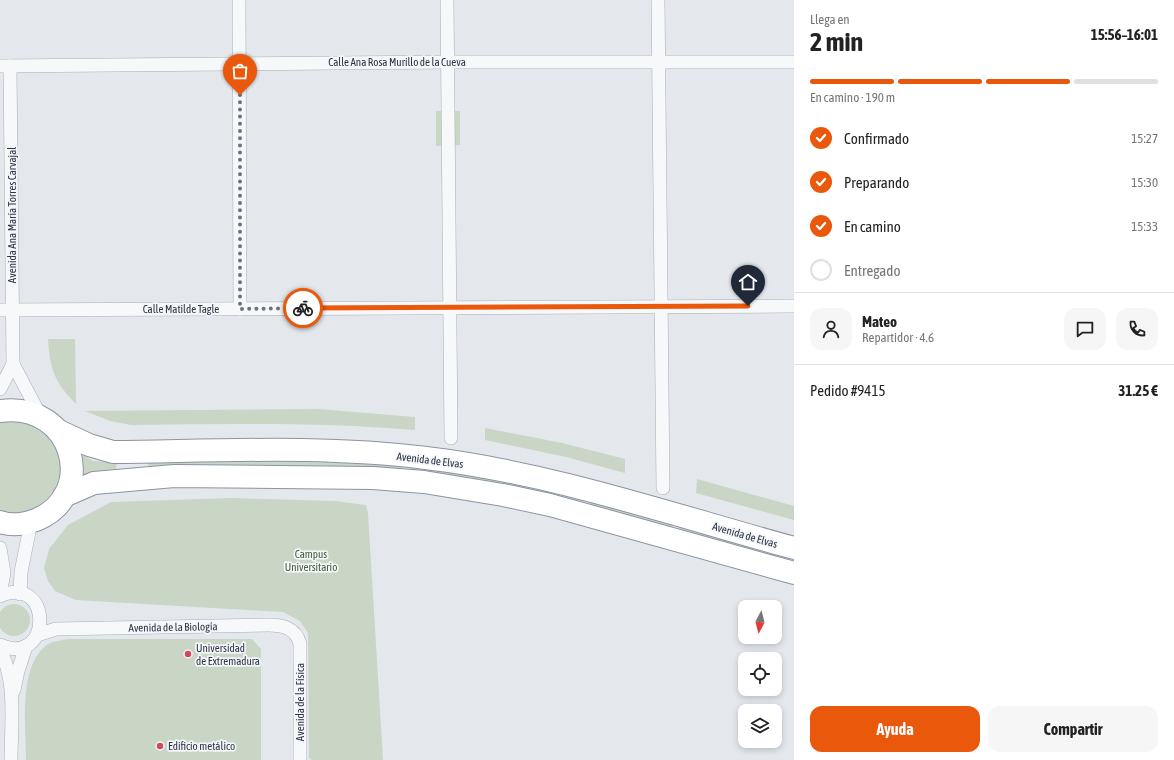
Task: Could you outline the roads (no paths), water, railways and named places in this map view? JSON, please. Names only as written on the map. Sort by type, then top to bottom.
[{"type":"highway","points":[[0,411],[14,409],[33,412],[41,417],[59,431],[68,446],[72,463],[70,480],[64,496],[50,512],[31,522],[17,524],[0,522]]},
{"type":"highway","name":"Avenida de Elvas","points":[[59,431],[89,445],[113,452],[259,450],[334,451],[426,458],[479,466],[554,481],[794,548]]},
{"type":"highway","name":"Avenida de Elvas","points":[[64,496],[94,483],[174,476],[373,478],[424,482],[503,495],[550,505],[794,573]]},
{"type":"street","points":[[239,0],[240,309]]},
{"type":"street","points":[[447,0],[451,438]]},
{"type":"street","points":[[658,0],[663,488]]},
{"type":"street","name":"Calle Ana Rosa Murillo de la Cueva","points":[[5,66],[448,62],[794,62]]},
{"type":"street","name":"Avenida Ana María Torres Carvajal","points":[[5,66],[6,310],[13,364],[41,417]]},
{"type":"street","name":"Calle Matilde Tagle","points":[[6,310],[794,306]]},
{"type":"street","name":"Avenida Ana María Torres Carvajal","points":[[0,389],[13,364]]},
{"type":"street","points":[[20,594],[21,572],[31,522]]},
{"type":"street","points":[[0,548],[4,573],[0,595],[20,594],[27,596],[38,607],[41,621],[37,635],[26,646],[18,672],[11,709]]},
{"type":"street","name":"Avenida de la Biología","points":[[37,635],[56,629],[272,625],[283,626],[293,631],[300,644]]},
{"type":"street","name":"Avenida de la Física","points":[[300,644],[300,760]]},
{"type":"street","points":[[0,645],[10,648],[26,646]]},
{"type":"street","points":[[0,651],[8,671],[11,709],[11,760]]},
{"type":"place","name":"Universidad de Extremadura","points":[[188,654]]},
{"type":"place","name":"Edificio metálico","points":[[160,746]]},
{"type":"park label","name":"Campus Universitario","points":[[311,560]]}]
